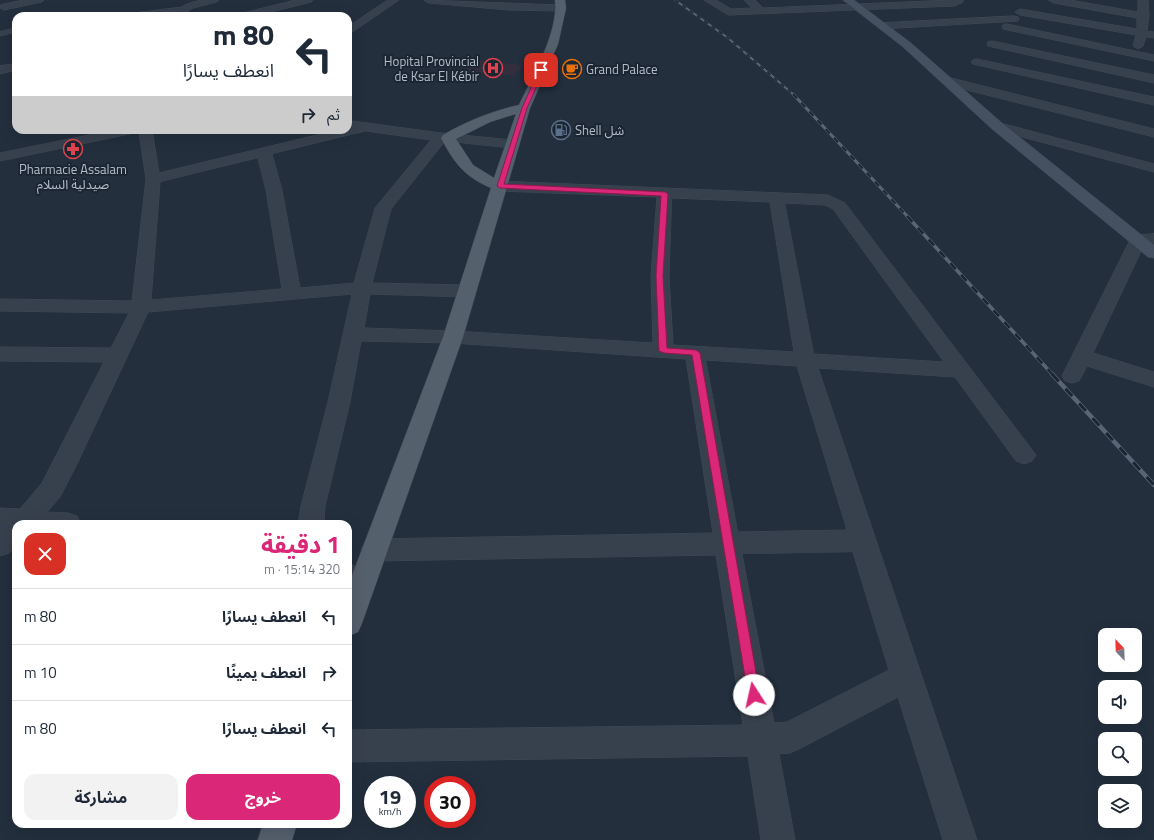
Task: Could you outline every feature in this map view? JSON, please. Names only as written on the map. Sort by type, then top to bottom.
[{"type":"main road","points":[[352,594],[354,580],[374,550],[453,337],[466,291],[524,108],[553,44],[560,4]]},
{"type":"main road","points":[[500,186],[478,178],[459,160],[445,138],[472,123],[492,115],[524,108]]},
{"type":"main road","points":[[274,840],[278,828]]},
{"type":"street","points":[[1,7],[39,0]]},
{"type":"street","points":[[185,12],[214,0]]},
{"type":"street","points":[[260,12],[308,0]]},
{"type":"street","points":[[352,29],[394,0]]},
{"type":"street","points":[[429,0],[503,7],[560,4]]},
{"type":"street","points":[[708,0],[729,12],[853,4],[955,3],[958,2],[958,0]]},
{"type":"street","points":[[749,0],[761,11]]},
{"type":"street","points":[[953,82],[977,62],[1030,0]]},
{"type":"street","points":[[1054,0],[1093,3],[1146,14]]},
{"type":"street","points":[[1108,121],[1128,74],[1146,14],[1154,1]]},
{"type":"street","points":[[853,4],[953,82],[997,126],[1146,240],[1154,253]]},
{"type":"street","points":[[881,26],[1146,14]]},
{"type":"street","points":[[1146,14],[1154,35]]},
{"type":"street","points":[[1014,19],[1135,54],[1154,58]]},
{"type":"street","points":[[992,44],[1154,79]]},
{"type":"street","points":[[977,62],[1154,101]]},
{"type":"street","points":[[0,70],[12,68]]},
{"type":"street","points":[[953,82],[1154,133]]},
{"type":"street","points":[[352,125],[445,138],[512,144]]},
{"type":"street","points":[[997,126],[1154,168]]},
{"type":"street","points":[[352,130],[366,127]]},
{"type":"street","points":[[0,156],[113,134]]},
{"type":"street","points":[[26,520],[50,490],[65,464],[141,307],[153,179],[146,134]]},
{"type":"street","points":[[153,179],[337,134]]},
{"type":"street","points":[[311,520],[313,506],[339,402],[362,288],[384,208],[445,138]]},
{"type":"street","points":[[264,152],[274,190],[292,294]]},
{"type":"street","points":[[500,186],[828,200],[839,206],[959,370],[1024,455]]},
{"type":"street","points":[[664,351],[660,276],[665,194]]},
{"type":"street","points":[[777,199],[805,360],[906,677],[960,840]]},
{"type":"street","points":[[1072,376],[1146,240]]},
{"type":"street","points":[[0,305],[141,307],[362,288],[466,291]]},
{"type":"street","points":[[353,334],[453,337],[959,370]]},
{"type":"street","points":[[696,353],[778,840]]},
{"type":"street","points":[[0,354],[118,355]]},
{"type":"street","points":[[1083,357],[1154,380]]},
{"type":"street","points":[[0,518],[12,522]]},
{"type":"street","points":[[0,545],[12,534]]},
{"type":"street","points":[[374,550],[863,541]]},
{"type":"street","points":[[352,746],[762,740],[790,737],[906,677]]},
{"type":"lane","points":[[0,34],[12,31]]},
{"type":"shaded area","name":"Hopital Provincial de Ksar El Kébir","points":[[472,60],[523,65],[514,76],[462,71]]},
{"type":"railway","points":[[675,0],[728,38],[794,95]]},
{"type":"railway","points":[[794,95],[908,217]]},
{"type":"railway","points":[[907,216],[1053,375]]},
{"type":"railway","points":[[1052,374],[1154,485]]},
{"type":"place","name":"Hopital Provincial de Ksar El Kébir","points":[[493,68]]},
{"type":"place","name":"Grand Palace","points":[[572,69]]},
{"type":"place","name":"Shell شل","points":[[561,130]]},
{"type":"place","name":"Pharmacie Assalam صيدلية السلام","points":[[73,149]]},
{"type":"route","points":[[541,70],[524,108],[500,186],[665,194],[660,276],[664,351],[696,353],[754,695]]}]
